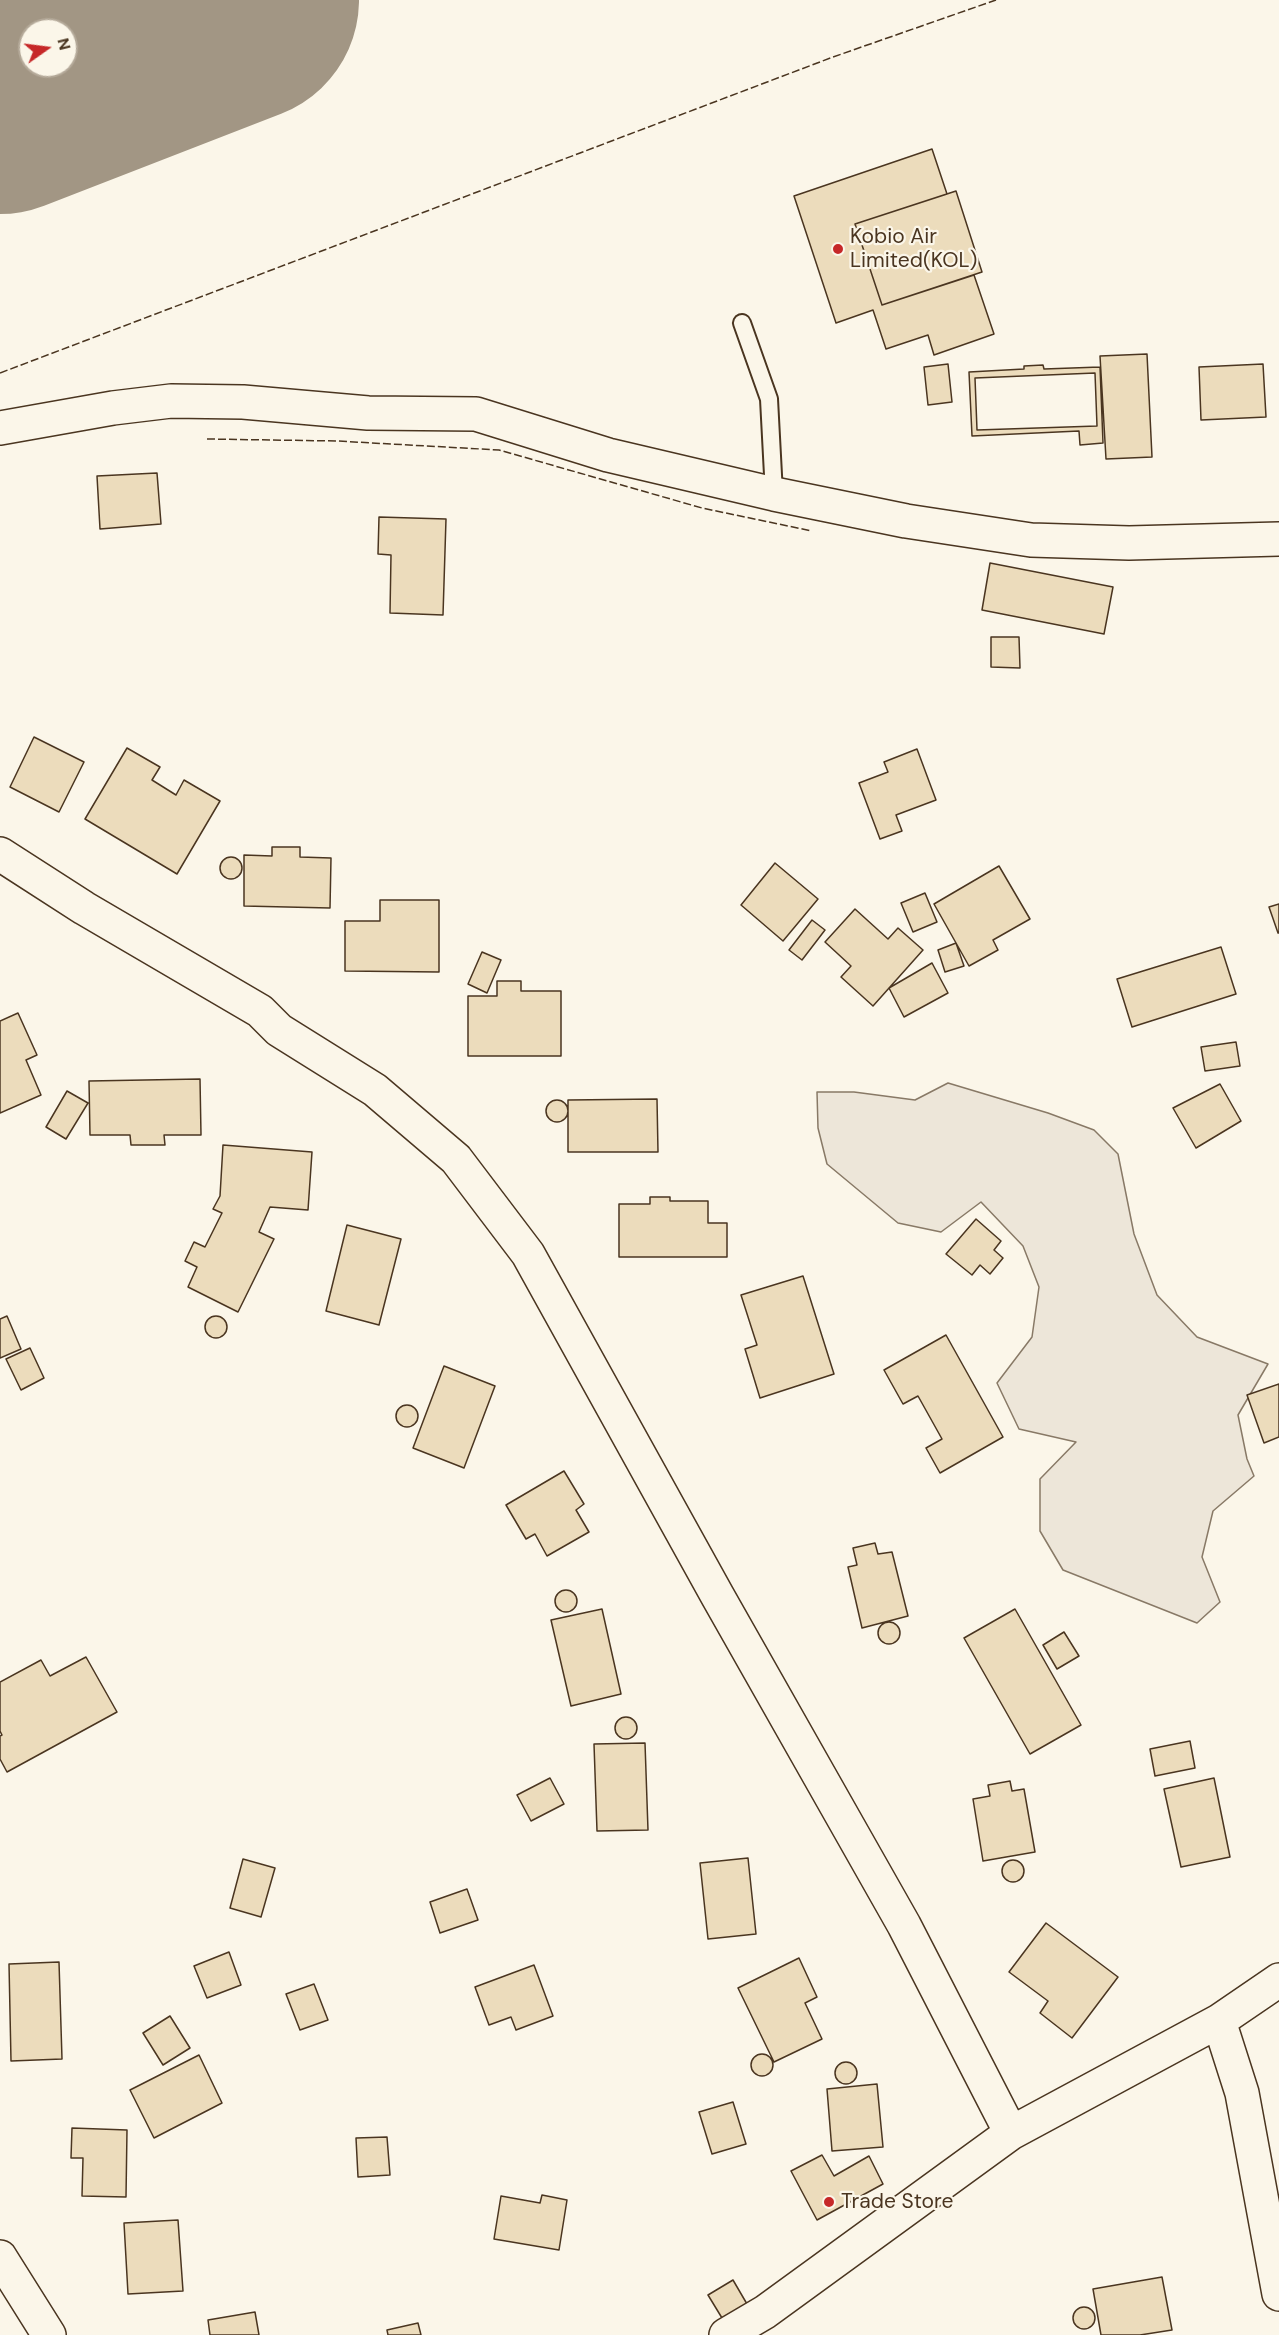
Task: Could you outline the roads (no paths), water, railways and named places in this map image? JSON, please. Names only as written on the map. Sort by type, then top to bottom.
[{"type":"street","points":[[0,428],[113,408],[171,401],[243,402],[368,413],[476,414],[608,455],[774,495],[906,521],[1031,540],[1129,543],[1279,538]]},
{"type":"street","points":[[0,854],[84,908],[260,1011],[279,1030],[375,1090],[456,1159],[528,1254],[717,1595],[904,1925],[1011,2133]]},
{"type":"street","points":[[726,2335],[765,2312],[1011,2133],[1219,2021],[1279,1980]]},
{"type":"street","points":[[1219,2021],[1242,2092],[1279,2294]]},
{"type":"street","points":[[0,2257],[49,2335]]},
{"type":"lane","points":[[742,323],[769,399],[774,495]]},
{"type":"place","name":"Kobio Air Limited(KOL)","points":[[838,249]]},
{"type":"place","name":"Trade Store","points":[[829,2202]]}]
